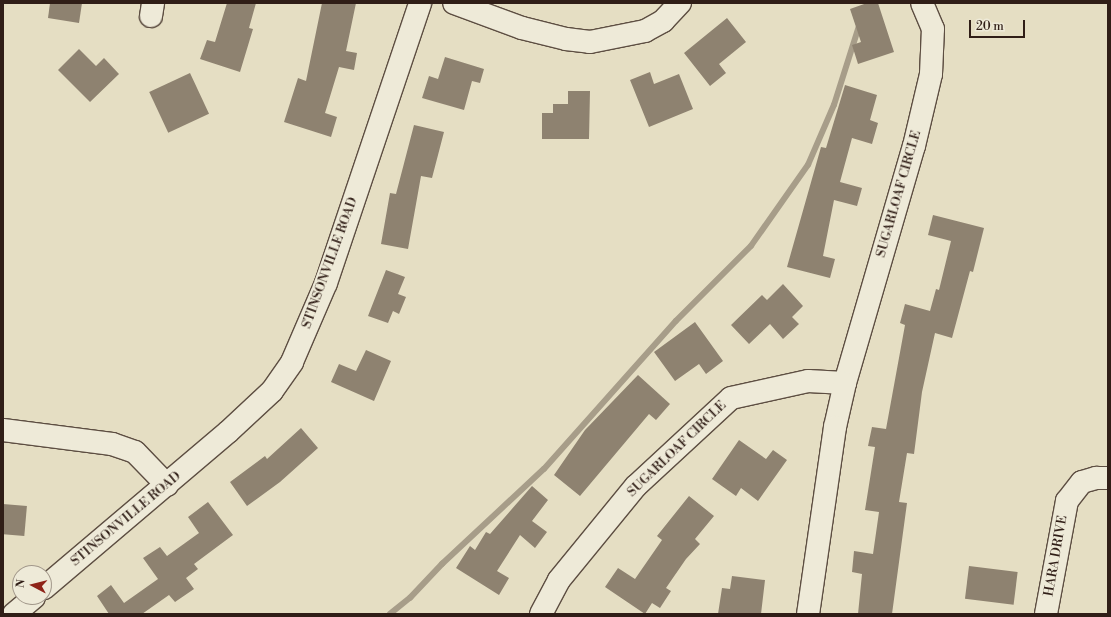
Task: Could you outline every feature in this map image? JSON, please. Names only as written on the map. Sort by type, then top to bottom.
[{"type":"street","name":"STINSONVILLE ROAD","points":[[52,581],[167,485],[272,391],[292,362],[326,283],[420,3]]},
{"type":"street","points":[[454,3],[522,28],[566,39],[590,42],[645,31],[662,21],[680,3]]},
{"type":"street","name":"SUGARLOAF CIRCLE","points":[[808,614],[835,427],[845,384],[914,146],[931,74],[933,29],[922,3]]},
{"type":"street","name":"SUGARLOAF CIRCLE","points":[[541,614],[559,580],[636,486],[730,398],[808,381],[845,384]]},
{"type":"street","points":[[3,430],[112,444],[135,452],[167,485]]},
{"type":"street","name":"HARA DRIVE","points":[[1046,614],[1067,501],[1082,482],[1096,478],[1108,478]]},
{"type":"street","points":[[14,614],[25,605]]},
{"type":"building","points":[[50,3],[82,3],[79,23],[48,18]]},
{"type":"building","points":[[227,3],[256,3],[249,28],[253,29],[240,72],[200,59],[207,40],[215,42]]},
{"type":"building","points":[[322,3],[356,3],[346,51],[357,53],[354,70],[339,67],[325,113],[337,117],[331,137],[284,122],[298,78],[306,81]]},
{"type":"building","points":[[867,3],[878,3],[894,52],[858,64],[852,45],[861,42],[850,9]]},
{"type":"building","points":[[727,18],[746,42],[719,64],[726,73],[710,86],[684,53]]},
{"type":"building","points":[[79,49],[96,66],[104,58],[119,74],[90,102],[58,70]]},
{"type":"building","points":[[445,57],[484,69],[480,83],[472,81],[464,110],[422,98],[429,76],[438,79]]},
{"type":"building","points":[[650,72],[654,84],[679,74],[693,109],[649,127],[630,80]]},
{"type":"building","points":[[190,73],[209,114],[168,133],[149,92]]},
{"type":"building","points":[[845,85],[877,95],[870,120],[878,123],[872,144],[852,138],[840,182],[862,188],[857,206],[834,200],[823,256],[835,259],[830,278],[787,267],[821,147],[826,148]]},
{"type":"building","points":[[568,91],[590,91],[589,139],[542,139],[542,113],[553,113],[553,104],[568,104]]},
{"type":"building","points":[[414,125],[444,132],[432,178],[421,176],[408,249],[381,244],[390,193],[396,194]]},
{"type":"building","points":[[933,215],[984,228],[973,272],[970,271],[952,338],[935,333],[922,392],[914,454],[907,453],[899,502],[907,503],[892,614],[858,614],[862,574],[852,572],[854,551],[873,554],[879,512],[865,510],[875,447],[868,446],[872,427],[886,429],[905,325],[900,323],[905,304],[930,311],[936,289],[939,290],[951,241],[928,235]]},
{"type":"building","points":[[386,270],[405,277],[398,294],[406,297],[399,314],[393,311],[388,323],[368,316]]},
{"type":"building","points":[[783,284],[803,306],[792,317],[799,324],[783,339],[770,324],[749,344],[731,325],[762,295],[767,300]]},
{"type":"building","points":[[695,322],[723,361],[706,374],[699,364],[675,381],[654,352]]},
{"type":"building","points":[[366,350],[391,361],[374,401],[331,382],[339,364],[356,371]]},
{"type":"building","points":[[638,375],[670,404],[656,420],[649,414],[580,496],[554,475],[585,430]]},
{"type":"building","points":[[301,428],[318,448],[280,482],[247,506],[230,482],[265,456],[267,459]]},
{"type":"building","points":[[739,440],[766,459],[773,450],[787,460],[758,501],[741,488],[736,496],[712,479]]},
{"type":"building","points":[[532,486],[548,500],[532,521],[547,532],[535,548],[520,535],[497,571],[509,578],[499,595],[456,568],[470,546],[475,550],[486,532],[490,534]]},
{"type":"building","points":[[689,496],[714,516],[695,539],[700,544],[686,559],[666,588],[671,591],[660,608],[652,603],[645,614],[605,587],[618,568],[635,579],[662,540],[657,536]]},
{"type":"building","points":[[208,502],[233,535],[194,564],[198,569],[186,578],[194,589],[175,602],[169,595],[142,614],[109,614],[97,596],[111,585],[124,603],[158,579],[143,558],[160,547],[167,556],[199,533],[188,517]]},
{"type":"building","points":[[3,504],[27,506],[24,536],[3,534]]},
{"type":"building","points":[[969,566],[1018,572],[1014,605],[965,599]]},
{"type":"building","points":[[732,576],[765,580],[761,614],[718,614],[722,588],[730,589]]},
{"type":"waterway","points":[[390,614],[410,598],[442,564],[544,469],[676,321],[751,246],[808,165],[834,105],[860,23]]}]
